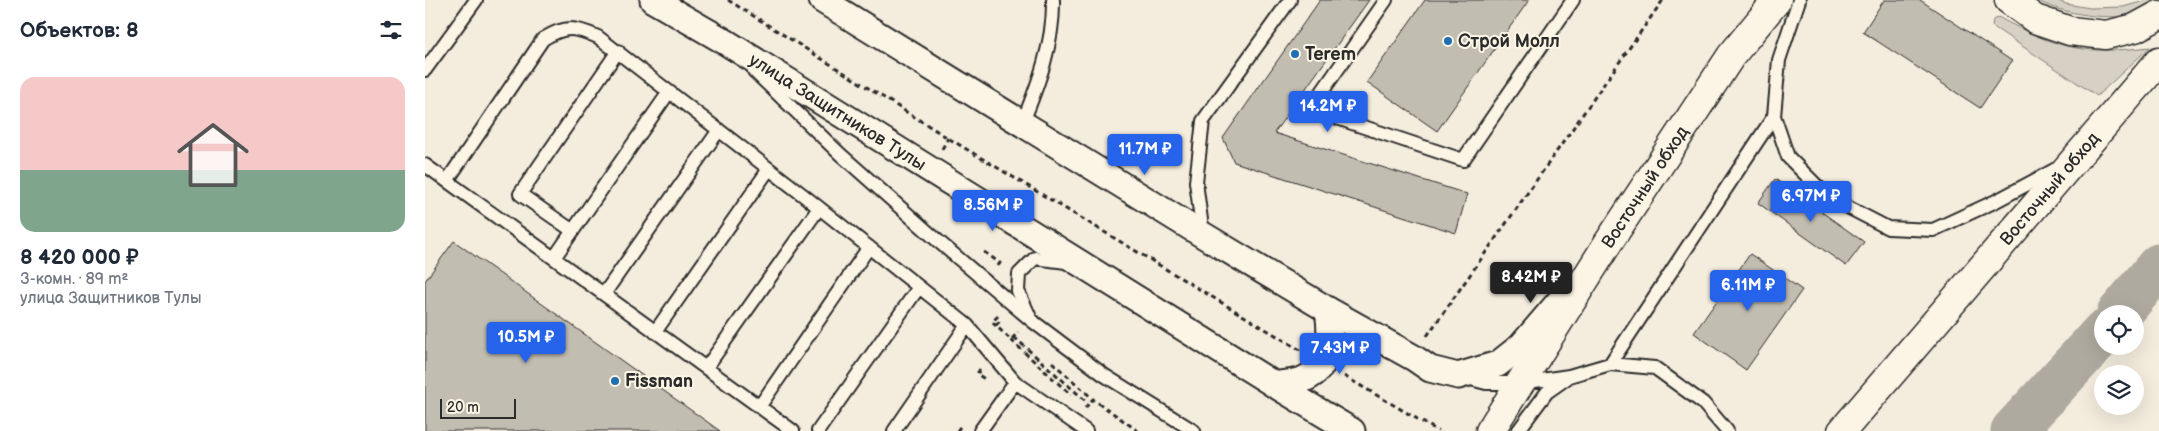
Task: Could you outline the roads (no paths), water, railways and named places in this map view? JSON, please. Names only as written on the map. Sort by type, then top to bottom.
[{"type":"main road","name":"Восточный обход","points":[[1490,431],[1607,243],[1731,56],[1777,0]]},
{"type":"main road","points":[[2009,0],[2035,19],[2071,32],[2106,35],[2135,28],[2159,16]]},
{"type":"main road","name":"Восточный обход","points":[[1842,431],[2159,61]]},
{"type":"street","name":"улица Защитников Тулы","points":[[653,0],[724,41],[1275,385],[1352,431]]},
{"type":"street","points":[[822,0],[1203,235],[1414,358],[1429,370],[1458,376],[1497,364],[1522,345],[1607,243]]},
{"type":"street","points":[[1275,385],[1303,380],[1323,364],[1330,346],[1329,310]]},
{"type":"lane","points":[[425,70],[476,0]]},
{"type":"lane","points":[[1022,124],[1040,79],[1053,17],[1053,0]]},
{"type":"lane","points":[[1203,235],[1196,182],[1203,122],[1289,0]]},
{"type":"lane","points":[[1386,0],[1310,109],[1463,160],[1573,0]]},
{"type":"lane","points":[[1799,0],[1779,60],[1774,116],[1788,157],[1828,197],[1888,228],[1933,230],[1996,201],[2079,156]]},
{"type":"lane","points":[[447,181],[543,39],[558,30],[578,28],[598,37],[618,52],[869,247],[967,325],[1015,382],[1086,431]]},
{"type":"lane","points":[[724,41],[840,154],[1031,320],[1104,375],[1194,431]]},
{"type":"lane","points":[[573,231],[520,194],[618,52]]},
{"type":"lane","points":[[554,258],[669,92]]},
{"type":"lane","points":[[1610,364],[1774,116]]},
{"type":"lane","points":[[604,294],[719,130]]},
{"type":"lane","points":[[425,165],[793,431]]},
{"type":"lane","points":[[655,332],[769,169]]},
{"type":"lane","points":[[706,368],[819,208]]},
{"type":"lane","points":[[759,407],[869,247]]},
{"type":"lane","points":[[1031,320],[1018,291],[1019,274],[1035,258],[1059,260],[1101,275]]},
{"type":"lane","points":[[819,431],[919,287]]},
{"type":"lane","points":[[894,431],[967,325]]},
{"type":"lane","points":[[1458,376],[1486,383],[1521,383],[1569,376],[1610,364],[1655,368],[1703,403],[1727,431]]},
{"type":"lane","points":[[1518,431],[1547,392],[1569,376]]},
{"type":"lane","points":[[980,431],[1015,382]]},
{"type":"waterway","points":[[2126,305],[2159,266]]},
{"type":"waterway","points":[[2013,431],[2094,343]]},
{"type":"place","name":"Строй Молл","points":[[1448,41]]},
{"type":"place","name":"Terem","points":[[1295,54]]},
{"type":"place","name":"Fissman","points":[[615,381]]}]
